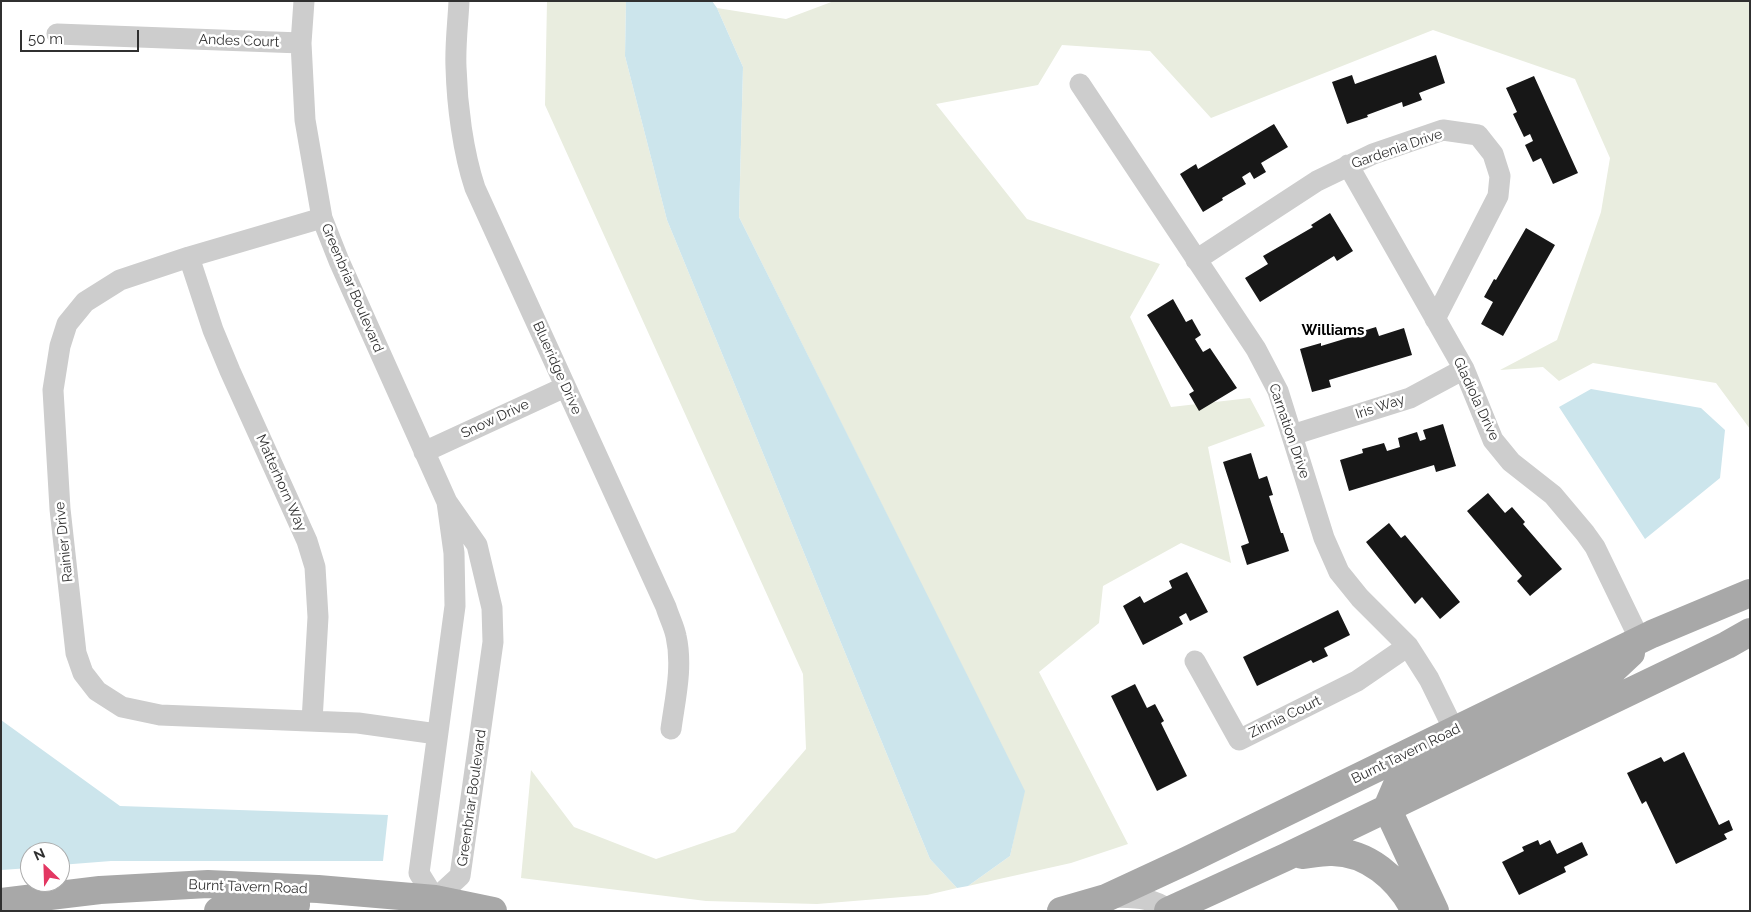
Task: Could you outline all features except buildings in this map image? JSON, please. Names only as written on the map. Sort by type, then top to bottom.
[{"type":"main road","name":"Burnt Tavern Road","points":[[1061,911],[1106,898],[1646,637],[1750,592]]},
{"type":"main road","points":[[1170,910],[1286,857],[1738,638],[1728,630],[1734,615],[1750,608]]},
{"type":"main road","points":[[1435,911],[1387,808],[1396,787],[1412,774],[1600,682],[1646,637]]},
{"type":"main road","points":[[1286,857],[1331,852],[1361,857],[1386,873],[1408,896],[1415,911]]},
{"type":"main road","name":"Burnt Tavern Road","points":[[1,902],[100,890],[208,884],[318,889],[433,907],[493,911]]},
{"type":"main road","name":"Burnt Tavern Road","points":[[218,911],[255,909],[270,903],[384,911]]},
{"type":"street","name":"Greenbriar Boulevard","points":[[304,1],[302,43],[305,120],[322,218],[339,261],[447,502],[477,545],[492,608],[493,642],[460,876],[433,907],[419,873],[454,606],[454,553],[447,502]]},
{"type":"street","name":"Blueridge Drive","points":[[459,1],[456,66],[462,135],[469,169],[475,188],[666,607],[676,636],[678,658],[678,684],[671,728]]},
{"type":"street","name":"Andes Court","points":[[57,34],[302,43]]},
{"type":"street","name":"Carnation Drive","points":[[1080,84],[1256,349],[1278,391],[1324,538],[1339,572],[1360,598],[1408,646],[1429,679],[1454,730]]},
{"type":"street","name":"Gardenia Drive","points":[[1196,260],[1317,180],[1348,165],[1373,154],[1444,130],[1478,135],[1493,154],[1500,176],[1498,196],[1435,319]]},
{"type":"street","name":"Gladiola Drive","points":[[1348,165],[1464,369],[1493,440],[1511,462],[1554,495],[1585,533],[1595,547],[1646,637]]},
{"type":"street","name":"Rainier Drive","points":[[322,218],[189,257],[120,280],[85,302],[67,324],[60,346],[53,390],[60,509],[76,653],[83,673],[97,691],[122,707],[160,715],[358,723],[437,734]]},
{"type":"street","name":"Matterhorn Way","points":[[189,257],[223,355],[307,541],[315,567],[318,617],[312,721]]},
{"type":"street","name":"Iris Way","points":[[1292,435],[1410,398],[1464,369]]},
{"type":"street","name":"Snow Drive","points":[[424,452],[565,387]]},
{"type":"street","name":"Zinnia Court","points":[[1195,661],[1239,740],[1357,681],[1408,646]]},
{"type":"street","points":[[1106,898],[1128,897],[1154,901],[1170,910]]},
{"type":"shaded area","points":[[547,1],[626,1],[625,56],[667,220],[930,859],[957,888],[927,895],[817,904],[706,901],[521,878],[531,770],[574,827],[656,859],[735,832],[806,749],[803,674],[545,105]]},
{"type":"shaded area","points":[[834,1],[1750,1],[1750,429],[1716,383],[1593,363],[1559,381],[1543,367],[1500,370],[1557,340],[1601,212],[1610,158],[1575,79],[1433,30],[1211,118],[1150,51],[1062,45],[1038,85],[936,104],[1027,219],[1160,264],[1130,317],[1171,407],[1250,398],[1265,426],[1208,447],[1231,563],[1181,543],[1103,586],[1099,623],[1039,672],[1128,844],[1071,863],[968,886],[1010,856],[1024,791],[739,217],[743,67],[717,8],[786,19]]},
{"type":"water","points":[[626,1],[712,1],[717,8],[743,67],[739,217],[1025,791],[1010,856],[968,886],[957,888],[930,859],[667,220],[625,56]]},
{"type":"water","points":[[1591,389],[1701,408],[1725,430],[1720,478],[1645,539],[1559,407]]},
{"type":"water","points":[[1,720],[120,806],[388,815],[383,861],[111,861],[70,864],[70,842],[20,842],[20,869],[1,870]]},
{"type":"district","name":"Williams","points":[[1333,330]]}]
